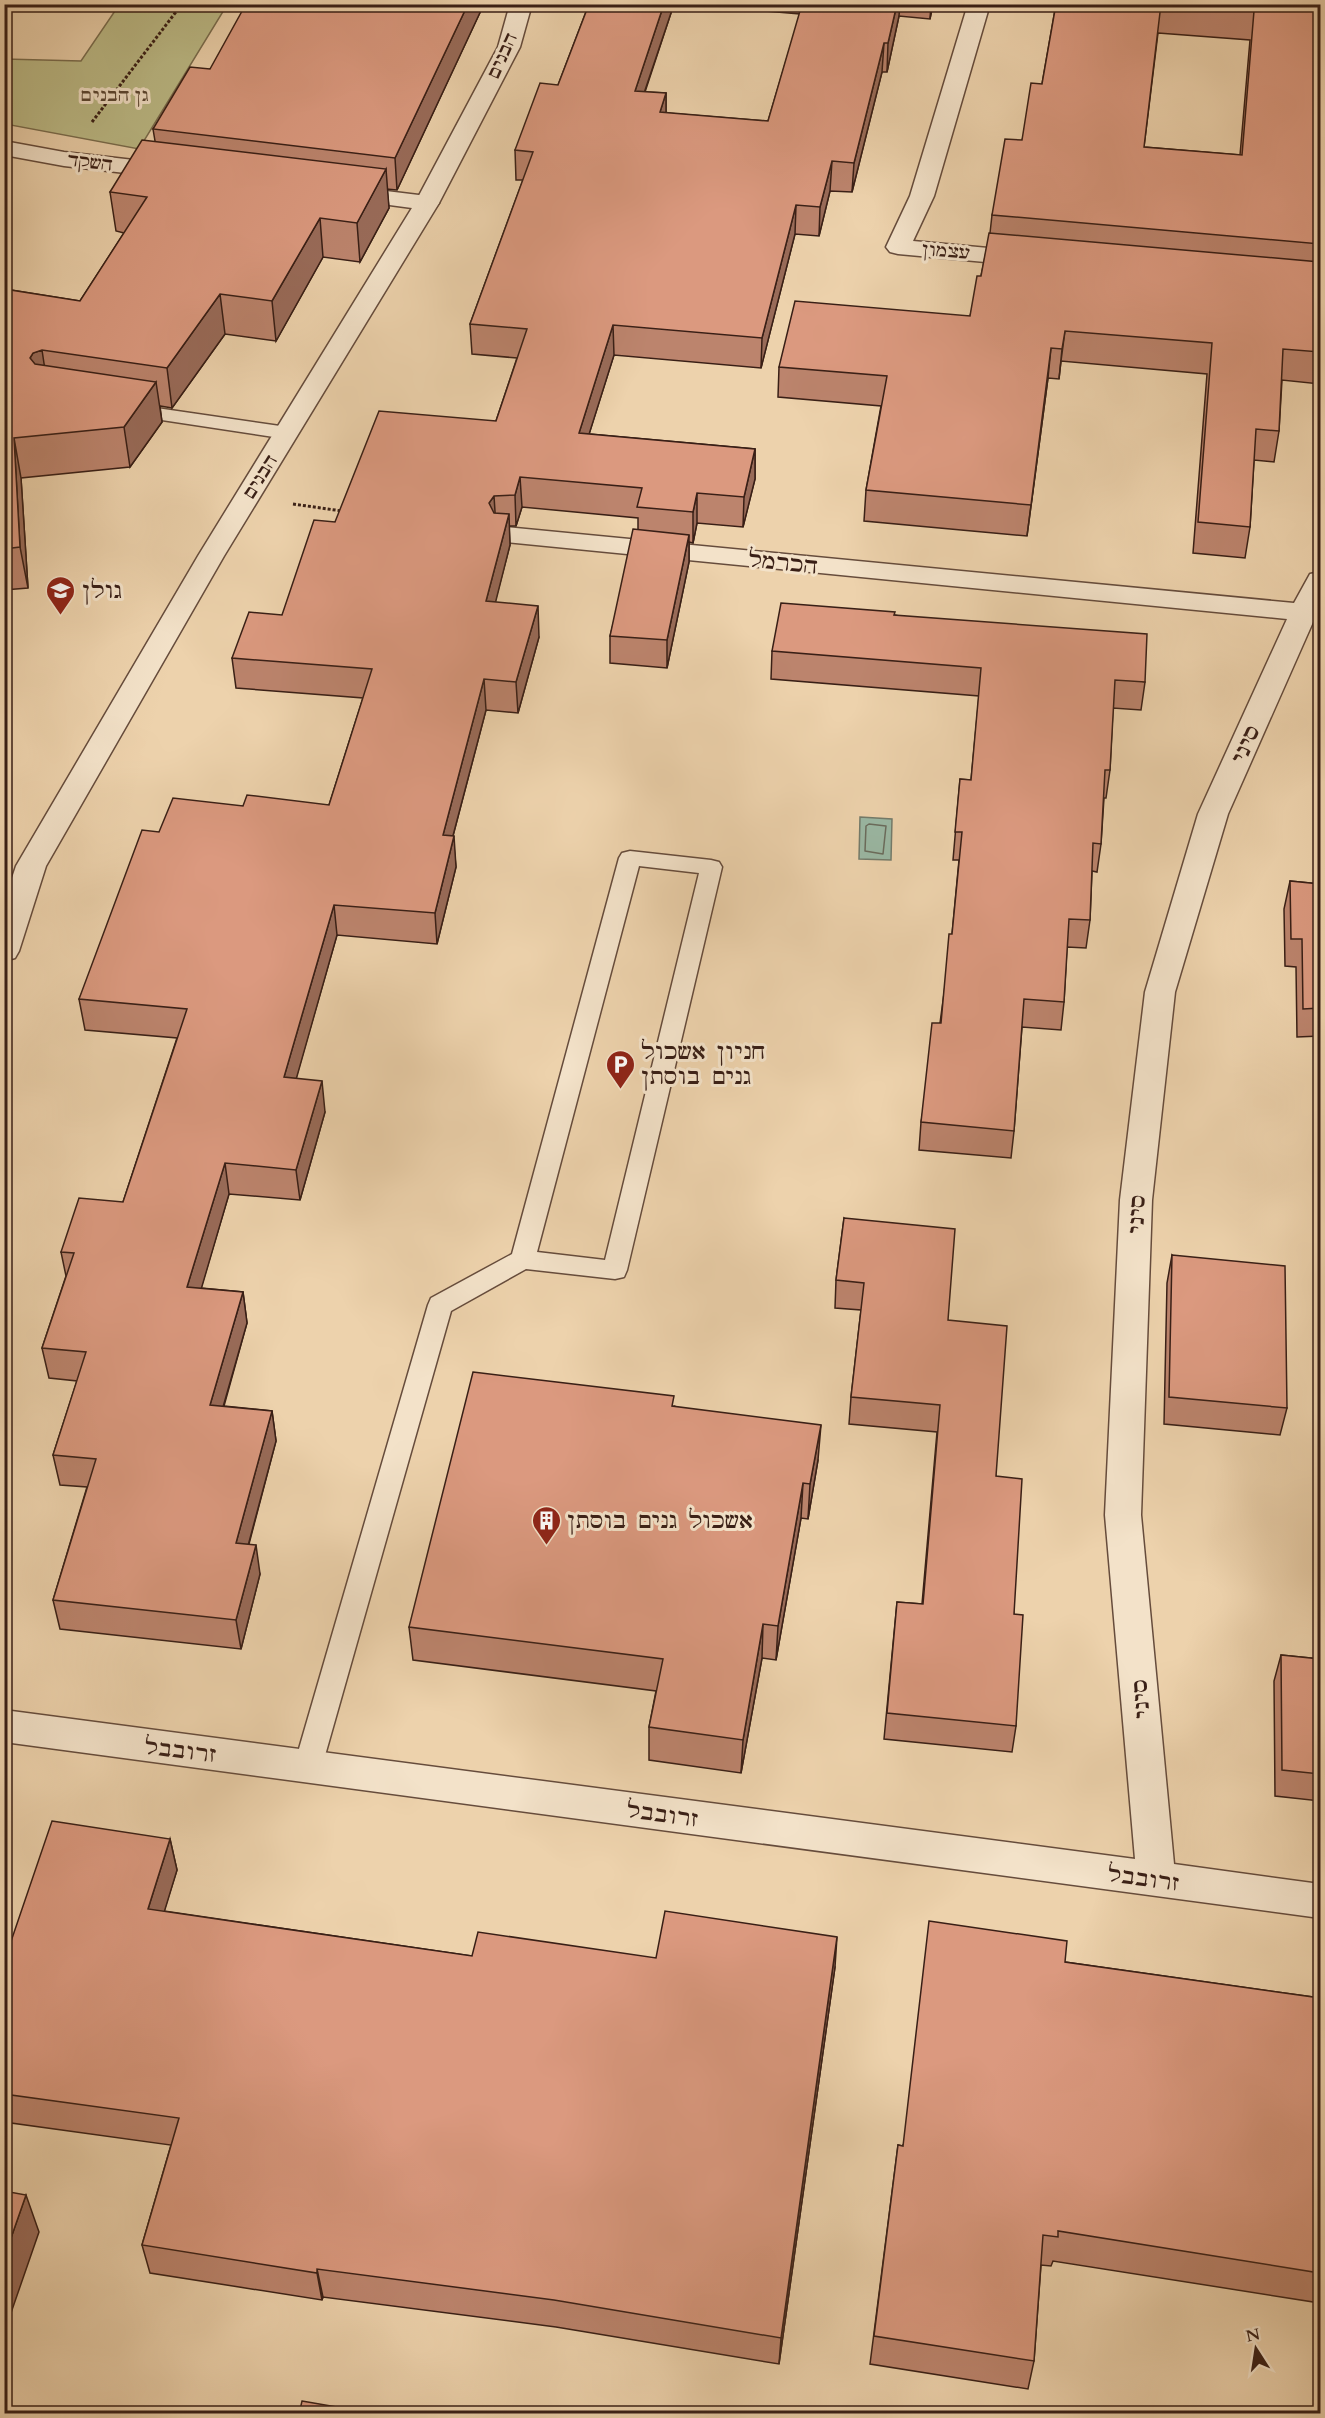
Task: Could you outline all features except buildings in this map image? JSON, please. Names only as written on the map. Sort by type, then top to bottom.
[{"type":"street","name":"הבנים","points":[[4,951],[31,866],[247,498],[427,203],[509,47],[521,4]]},
{"type":"street","name":"עצמון","points":[[979,4],[922,196],[898,247],[1051,260]]},
{"type":"street","name":"השקד","points":[[4,148],[64,159],[193,174]]},
{"type":"street","points":[[322,190],[427,203]]},
{"type":"street","name":"הכרמל","points":[[505,535],[1312,613]]},
{"type":"street","name":"סיני","points":[[1155,1879],[1123,1515],[1136,1200],[1161,992],[1213,814],[1312,613],[1320,580]]},
{"type":"street","name":"זרובבל","points":[[4,1726],[1320,1901]]},
{"type":"lane","points":[[116,408],[287,433]]},
{"type":"lane","points":[[308,1766],[440,1305],[523,1259],[615,1270],[711,867],[630,858],[523,1259]]},
{"type":"path","points":[[64,159],[182,4]]},
{"type":"path","points":[[247,498],[345,512]]},
{"type":"green space","name":"גן הבנים","points":[[119,5],[227,5],[139,149],[5,124],[5,59],[81,61]]},
{"type":"water","points":[[860,817],[892,819],[891,860],[859,859]]},
{"type":"place","name":"גולן","points":[[61,616]]},
{"type":"place","name":"חניון אשכול גנים בוסתן","points":[[620,1090]]},
{"type":"place","name":"אשכול גנים בוסתן","points":[[546,1546]]}]
